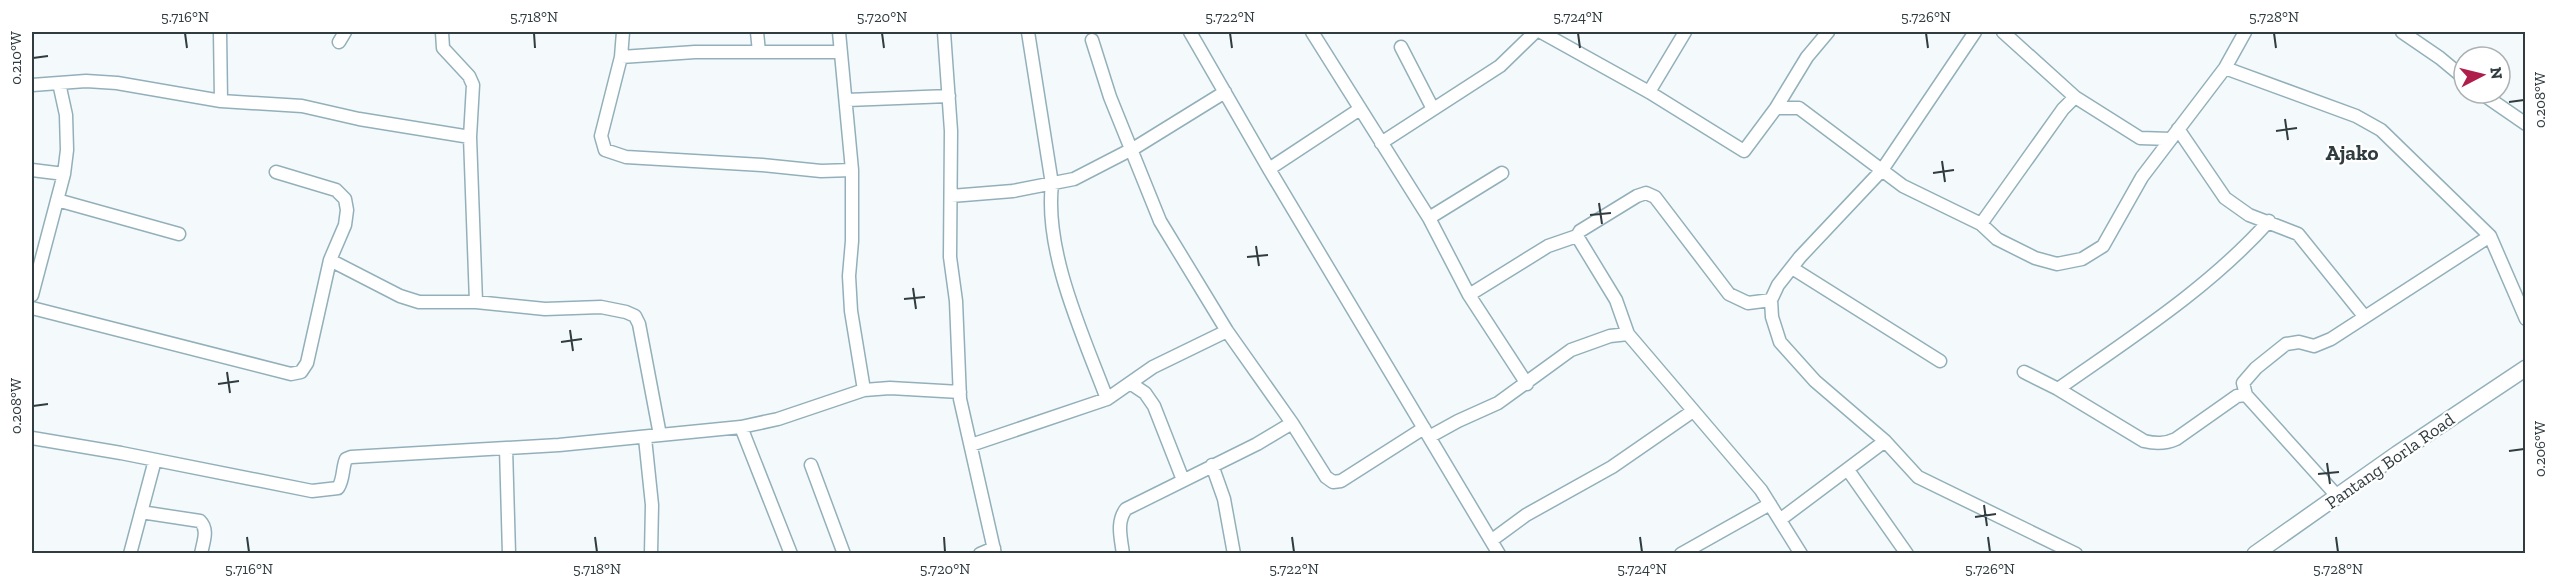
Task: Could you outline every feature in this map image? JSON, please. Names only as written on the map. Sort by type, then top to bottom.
[{"type":"street","points":[[220,32],[221,101]]},
{"type":"street","points":[[442,32],[443,48],[473,85],[470,137],[476,302]]},
{"type":"street","points":[[623,32],[621,57],[601,136],[604,150],[626,157],[821,171],[852,170]]},
{"type":"street","points":[[757,32],[759,52]]},
{"type":"street","points":[[839,32],[852,170],[849,288],[864,390]]},
{"type":"street","points":[[944,32],[949,96],[950,257],[956,301],[960,392],[995,551],[980,554]]},
{"type":"street","points":[[1028,32],[1052,184],[1050,206],[1056,254],[1107,399]]},
{"type":"street","points":[[1190,32],[1269,170],[1499,554]]},
{"type":"street","points":[[1312,32],[1429,218],[1469,295],[1527,384]]},
{"type":"street","points":[[1381,143],[1509,60],[1535,32]]},
{"type":"street","points":[[1541,32],[1649,93],[1744,151],[1776,108],[1807,57],[1828,32]]},
{"type":"street","points":[[1649,93],[1685,32]]},
{"type":"street","points":[[1975,32],[1881,170],[1778,285],[1771,300],[1772,317],[1780,342],[1815,381],[1885,441],[1918,477],[2076,554]]},
{"type":"street","points":[[2002,32],[2075,97],[2140,138],[2175,134]]},
{"type":"street","points":[[1776,108],[1799,108],[1904,186],[1982,224],[1996,239],[2035,258],[2057,264],[2082,259],[2103,246],[2142,177],[2226,68],[2246,32]]},
{"type":"street","points":[[2402,32],[2452,68]]},
{"type":"street","points":[[1092,40],[1101,71],[1160,221],[1227,331],[1292,423],[1326,477],[1333,482],[1341,481],[1427,432],[1498,403],[1571,350],[1610,336],[1628,334]]},
{"type":"street","points":[[1401,47],[1434,109]]},
{"type":"street","points":[[621,57],[759,52],[840,52]]},
{"type":"street","points":[[2226,68],[2356,116],[2381,130],[2490,236],[2526,319]]},
{"type":"street","points":[[32,295],[64,174],[68,136],[59,83]]},
{"type":"street","points":[[32,85],[117,83],[221,101],[302,106],[359,119],[470,137]]},
{"type":"street","points":[[951,196],[1013,191],[1074,179],[1131,150],[1225,92]]},
{"type":"street","points":[[847,100],[949,96]]},
{"type":"street","points":[[1982,224],[2063,109],[2075,97]]},
{"type":"street","points":[[2498,105],[2526,124]]},
{"type":"street","points":[[1269,170],[1360,109]]},
{"type":"street","points":[[2175,134],[2225,198],[2249,215],[2298,234],[2364,316]]},
{"type":"street","points":[[32,170],[64,174]]},
{"type":"street","points":[[32,308],[291,374],[301,372],[307,363],[330,260],[345,225],[347,210],[345,199],[336,190],[276,172]]},
{"type":"street","points":[[1429,218],[1502,173]]},
{"type":"street","points":[[1469,295],[1548,246],[1577,236],[1580,231],[1637,196],[1646,193],[1655,197],[1729,294],[1748,303],[1771,300]]},
{"type":"street","points":[[57,200],[179,234]]},
{"type":"street","points":[[2058,389],[2183,300],[2246,246],[2269,221]]},
{"type":"street","points":[[1577,236],[1616,300],[1628,334],[1733,455],[1781,519],[1801,554]]},
{"type":"street","points":[[2338,497],[2246,395],[2243,383],[2256,368],[2286,344],[2299,342],[2314,346],[2331,339],[2490,236]]},
{"type":"street","points":[[330,260],[400,296],[419,302],[476,302],[545,309],[601,307],[634,316],[639,324],[660,435]]},
{"type":"street","points":[[1792,268],[1940,361]]},
{"type":"street","points":[[972,445],[1107,399],[1153,367],[1227,331]]},
{"type":"street","name":"Pantang Borla Road","points":[[2255,554],[2397,454],[2526,368]]},
{"type":"street","points":[[2024,372],[2058,389],[2144,441],[2154,443],[2166,444],[2176,439],[2237,396],[2246,395]]},
{"type":"street","points":[[1130,383],[1145,393],[1154,406],[1183,480]]},
{"type":"street","points":[[32,438],[312,491],[338,488],[341,483],[343,465],[346,459],[351,457],[645,438],[741,428],[778,419],[864,390],[890,388],[960,392]]},
{"type":"street","points":[[1492,540],[1526,515],[1612,467],[1693,411]]},
{"type":"street","points":[[1123,554],[1121,516],[1126,509],[1257,444],[1292,423]]},
{"type":"street","points":[[741,428],[791,554]]},
{"type":"street","points":[[645,438],[652,505],[651,554]]},
{"type":"street","points":[[1781,519],[1885,441]]},
{"type":"street","points":[[506,448],[509,554]]},
{"type":"street","points":[[130,554],[155,460]]},
{"type":"street","points":[[811,465],[844,554]]},
{"type":"street","points":[[1212,465],[1224,499],[1234,554]]},
{"type":"street","points":[[1848,470],[1907,554]]},
{"type":"street","points":[[1681,554],[1770,504]]},
{"type":"street","points":[[141,512],[200,521],[205,533],[201,554]]},
{"type":"district","name":"Ajako","points":[[2352,152]]}]
